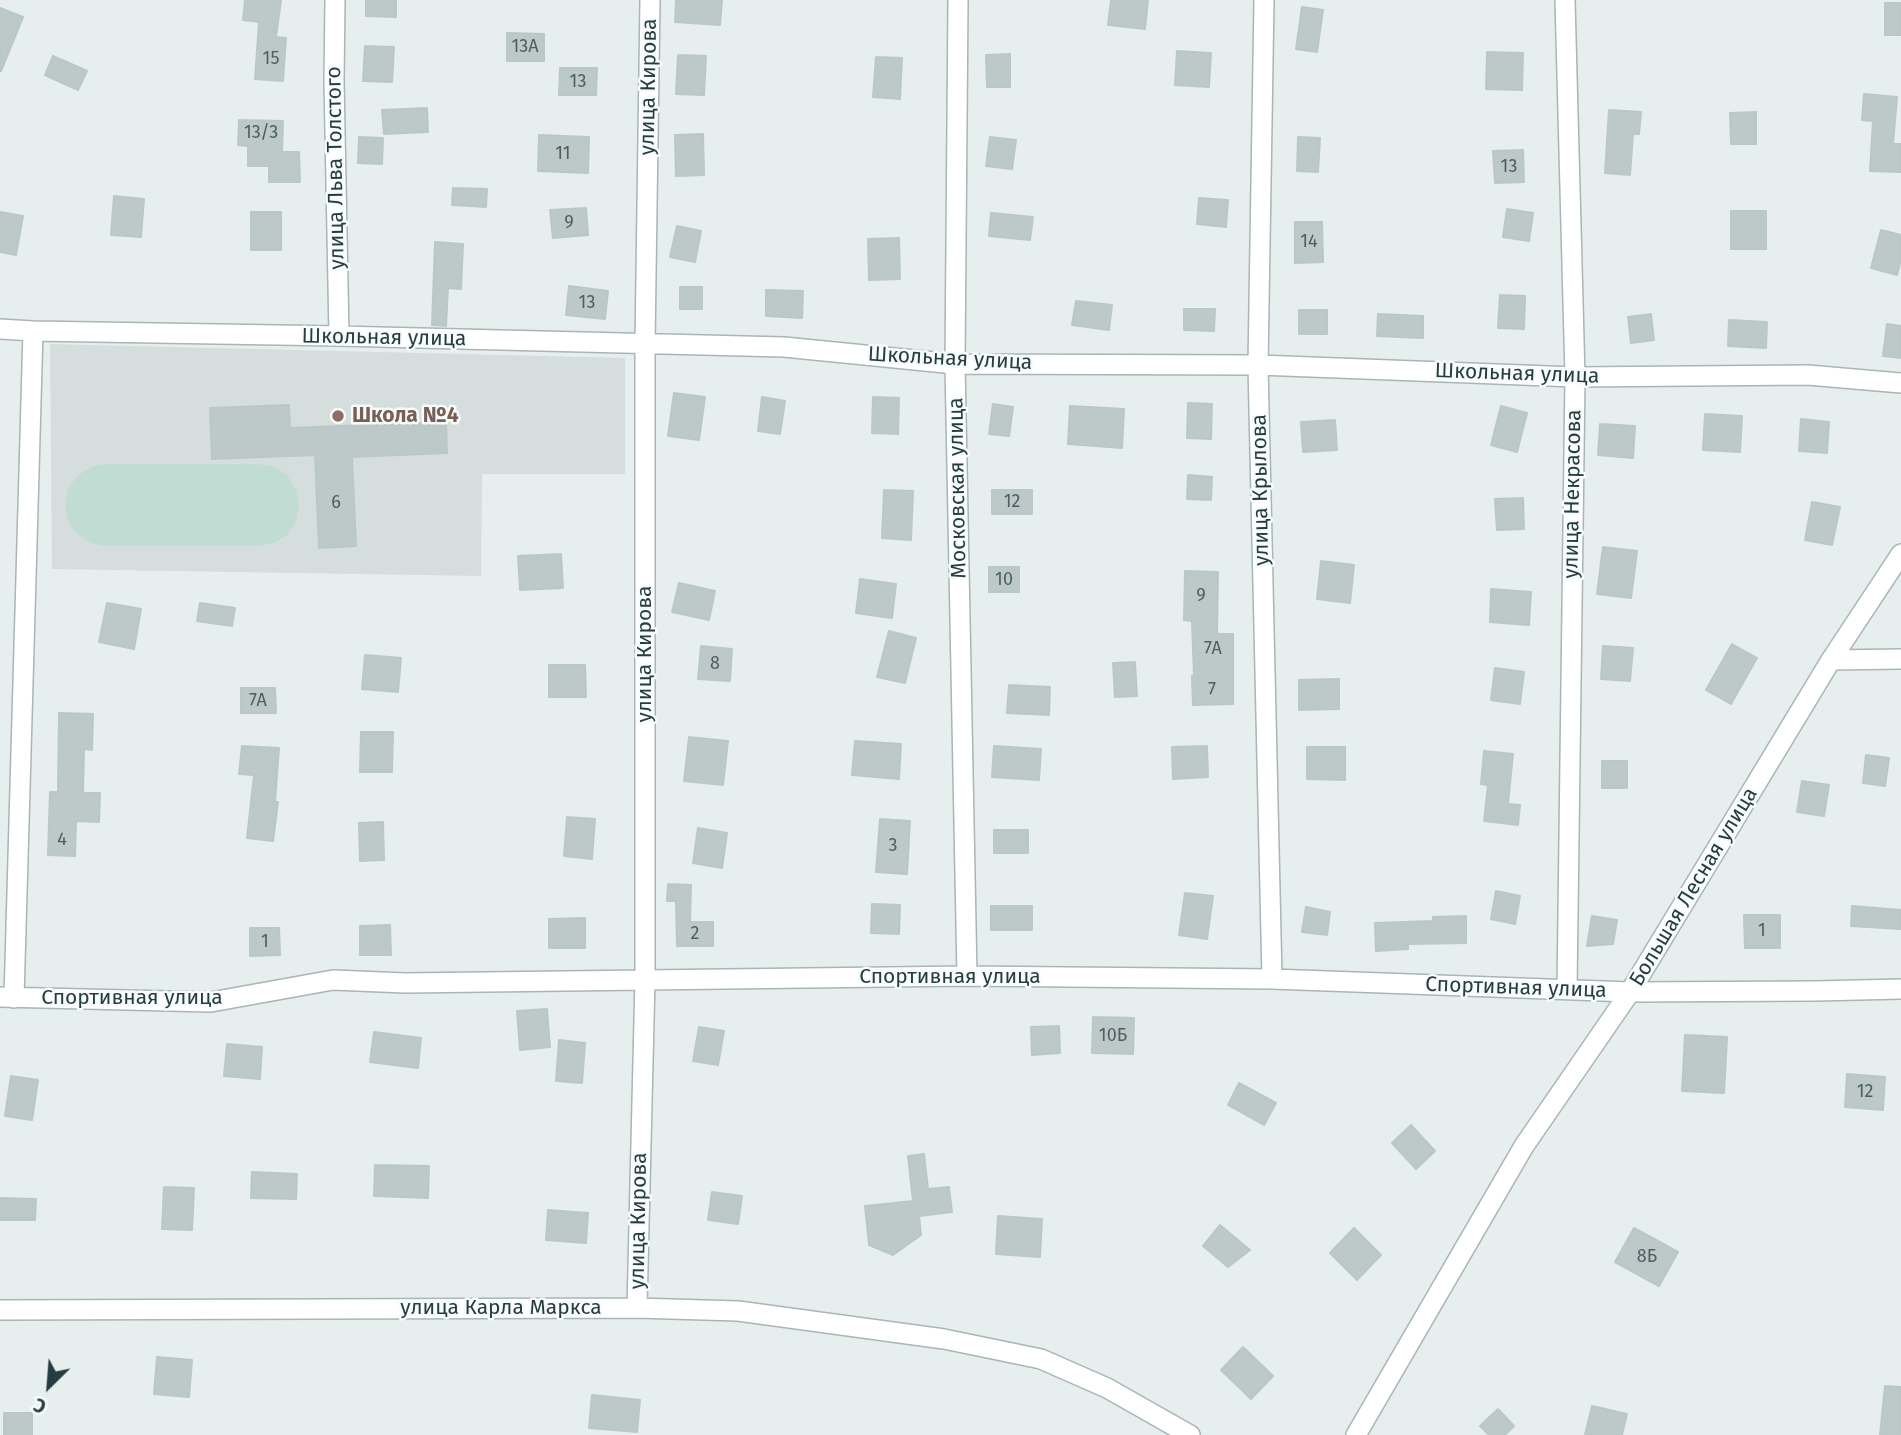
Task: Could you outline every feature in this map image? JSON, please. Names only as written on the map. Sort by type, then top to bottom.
[{"type":"street","name":"улица Льва Толстого","points":[[335,0],[339,336]]},
{"type":"street","name":"улица Кирова","points":[[637,1308],[645,979],[645,344],[650,0]]},
{"type":"street","name":"Московская улица","points":[[958,0],[955,364],[967,976]]},
{"type":"street","name":"улица Крылова","points":[[1264,0],[1258,365],[1272,979]]},
{"type":"street","name":"улица Некрасова","points":[[1565,0],[1575,377],[1567,989]]},
{"type":"street","name":"Школьная улица","points":[[0,329],[784,347],[955,364],[1258,365],[1575,377],[1808,375],[1901,383]]},
{"type":"street","points":[[7,998],[33,331]]},
{"type":"street","name":"Большая Лесная улица","points":[[1356,1435],[1524,1146],[1630,992],[1831,660],[1901,554]]},
{"type":"street","points":[[1831,660],[1901,659]]},
{"type":"street","name":"Спортивная улица","points":[[7,998],[211,1002],[333,980],[405,983],[967,976],[1272,979],[1630,992],[1901,989]]},
{"type":"street","name":"улица Карла Маркса","points":[[0,1310],[637,1308],[738,1311],[944,1339],[1041,1359],[1107,1388],[1190,1435]]},
{"type":"shaded area","name":"Школа №4","points":[[50,344],[625,358],[625,474],[482,474],[481,576],[52,569]]},
{"type":"green space","points":[[106,464],[273,466],[287,475],[296,490],[299,505],[296,522],[287,535],[274,543],[257,546],[106,546],[90,543],[77,534],[68,521],[65,505],[68,489],[77,476],[91,467]]},
{"type":"building","points":[[245,0],[281,0],[276,37],[286,38],[283,81],[255,79],[259,22],[243,20]]},
{"type":"building","points":[[366,0],[396,0],[396,17],[366,16]]},
{"type":"building","points":[[676,0],[722,0],[720,25],[675,22]]},
{"type":"building","points":[[1111,0],[1148,0],[1145,29],[1108,25]]},
{"type":"building","points":[[1885,3],[1901,3],[1901,35],[1885,35]]},
{"type":"building","points":[[1302,7],[1323,10],[1317,52],[1296,49]]},
{"type":"building","points":[[0,8],[23,17],[1,71],[0,71]]},
{"type":"building","points":[[507,33],[544,34],[544,61],[507,61]]},
{"type":"building","points":[[365,46],[394,47],[392,82],[363,81]]},
{"type":"building","points":[[1177,51],[1211,53],[1209,87],[1175,85]]},
{"type":"building","points":[[1487,52],[1523,53],[1522,90],[1486,89]]},
{"type":"building","points":[[1010,54],[1010,87],[987,87],[986,55]]},
{"type":"building","points":[[678,55],[706,56],[704,95],[676,94]]},
{"type":"building","points":[[53,56],[87,71],[78,90],[45,75]]},
{"type":"building","points":[[876,57],[902,58],[900,99],[873,97]]},
{"type":"building","points":[[560,68],[597,68],[596,95],[559,95]]},
{"type":"building","points":[[1864,94],[1897,97],[1893,144],[1901,144],[1901,172],[1870,171],[1873,121],[1862,120]]},
{"type":"building","points":[[427,108],[428,132],[384,134],[382,110]]},
{"type":"building","points":[[1609,110],[1641,112],[1639,134],[1633,134],[1630,175],[1605,173]]},
{"type":"building","points":[[1756,112],[1756,144],[1731,144],[1730,113]]},
{"type":"building","points":[[239,120],[283,121],[282,152],[299,152],[300,182],[269,182],[269,166],[248,166],[248,146],[238,145]]},
{"type":"building","points":[[703,134],[704,175],[676,176],[675,135]]},
{"type":"building","points":[[539,135],[589,137],[588,173],[538,171]]},
{"type":"building","points":[[359,137],[383,138],[382,164],[358,163]]},
{"type":"building","points":[[990,137],[1016,140],[1012,169],[986,166]]},
{"type":"building","points":[[1298,137],[1320,138],[1318,172],[1297,171]]},
{"type":"building","points":[[1523,150],[1524,182],[1495,183],[1493,151]]},
{"type":"building","points":[[453,188],[487,189],[486,207],[452,205]]},
{"type":"building","points":[[114,196],[144,199],[141,237],[111,235]]},
{"type":"building","points":[[1199,198],[1228,200],[1226,227],[1197,224]]},
{"type":"building","points":[[586,208],[588,235],[553,238],[550,210]]},
{"type":"building","points":[[1507,209],[1533,213],[1529,241],[1503,237]]},
{"type":"building","points":[[1731,211],[1766,211],[1766,249],[1731,249]]},
{"type":"building","points":[[0,212],[23,216],[16,255],[0,252]]},
{"type":"building","points":[[251,212],[281,212],[281,250],[251,250]]},
{"type":"building","points":[[991,213],[1033,217],[1030,240],[989,236]]},
{"type":"building","points":[[1295,222],[1322,222],[1323,262],[1295,263]]},
{"type":"building","points":[[677,226],[701,231],[695,262],[670,257]]},
{"type":"building","points":[[1881,230],[1901,235],[1901,259],[1897,275],[1871,268]]},
{"type":"building","points":[[899,238],[900,279],[869,280],[868,239]]},
{"type":"building","points":[[435,242],[463,244],[461,289],[448,288],[446,326],[432,325]]},
{"type":"building","points":[[569,286],[608,291],[605,319],[566,315]]},
{"type":"building","points":[[680,287],[702,287],[702,309],[680,309]]},
{"type":"building","points":[[766,290],[803,291],[802,318],[766,316]]},
{"type":"building","points":[[1500,295],[1525,296],[1524,329],[1498,328]]},
{"type":"building","points":[[1076,301],[1112,305],[1109,330],[1072,325]]},
{"type":"building","points":[[1184,309],[1215,309],[1214,331],[1184,330]]},
{"type":"building","points":[[1299,310],[1327,310],[1327,334],[1299,334]]},
{"type":"building","points":[[1378,314],[1423,316],[1423,338],[1377,336]]},
{"type":"building","points":[[1651,314],[1654,340],[1631,343],[1628,317]]},
{"type":"building","points":[[1729,320],[1767,322],[1766,348],[1728,346]]},
{"type":"building","points":[[1887,324],[1901,326],[1901,358],[1883,356]]},
{"type":"building","points":[[674,393],[705,397],[699,440],[668,436]]},
{"type":"building","points":[[762,397],[785,401],[780,434],[758,431]]},
{"type":"building","points":[[873,397],[899,398],[898,434],[872,433]]},
{"type":"building","points":[[1188,403],[1212,404],[1211,439],[1187,438]]},
{"type":"building","points":[[993,404],[1013,407],[1009,436],[989,434]]},
{"type":"building","name":"Школа №4","points":[[289,405],[290,428],[446,422],[447,453],[352,457],[356,546],[319,548],[315,455],[212,459],[210,408]]},
{"type":"building","points":[[1070,406],[1124,409],[1122,448],[1068,444]]},
{"type":"building","points":[[1501,406],[1527,413],[1517,452],[1491,445]]},
{"type":"building","points":[[1705,414],[1742,416],[1740,452],[1703,450]]},
{"type":"building","points":[[1801,419],[1829,422],[1827,453],[1799,451]]},
{"type":"building","points":[[1335,420],[1337,450],[1303,452],[1301,422]]},
{"type":"building","points":[[1600,424],[1635,426],[1633,458],[1598,455]]},
{"type":"building","points":[[1188,475],[1212,477],[1211,500],[1187,499]]},
{"type":"building","points":[[884,490],[913,491],[911,540],[882,538]]},
{"type":"building","points":[[992,490],[1032,490],[1032,514],[992,514]]},
{"type":"building","points":[[1523,498],[1524,529],[1497,530],[1495,499]]},
{"type":"building","points":[[1812,502],[1840,507],[1832,545],[1805,540]]},
{"type":"building","points":[[1603,547],[1637,551],[1631,598],[1597,594]]},
{"type":"building","points":[[561,554],[563,588],[520,590],[518,556]]},
{"type":"building","points":[[1321,561],[1354,565],[1350,603],[1317,599]]},
{"type":"building","points":[[989,567],[1019,567],[1019,592],[989,592]]},
{"type":"building","points":[[1185,571],[1218,572],[1217,634],[1233,634],[1233,704],[1193,705],[1192,621],[1184,620]]},
{"type":"building","points":[[860,579],[896,584],[892,618],[856,613]]},
{"type":"building","points":[[679,583],[715,591],[709,620],[672,612]]},
{"type":"building","points":[[1491,589],[1531,592],[1529,625],[1490,622]]},
{"type":"building","points":[[107,603],[141,609],[134,649],[99,642]]},
{"type":"building","points":[[200,603],[235,608],[232,626],[197,621]]},
{"type":"building","points":[[889,631],[916,638],[905,683],[877,677]]},
{"type":"building","points":[[1732,644],[1757,658],[1731,704],[1706,690]]},
{"type":"building","points":[[701,646],[732,649],[730,681],[698,679]]},
{"type":"building","points":[[1603,646],[1633,648],[1630,681],[1601,679]]},
{"type":"building","points":[[365,655],[401,658],[398,692],[362,689]]},
{"type":"building","points":[[1135,662],[1137,696],[1115,697],[1113,663]]},
{"type":"building","points":[[549,665],[585,665],[586,697],[549,697]]},
{"type":"building","points":[[1495,668],[1524,672],[1520,704],[1491,700]]},
{"type":"building","points":[[1339,679],[1339,709],[1299,710],[1299,680]]},
{"type":"building","points":[[1009,685],[1050,687],[1049,715],[1007,713]]},
{"type":"building","points":[[241,688],[275,688],[276,713],[241,713]]},
{"type":"building","points":[[59,713],[93,714],[92,750],[84,749],[83,793],[100,793],[99,822],[76,821],[75,856],[48,855],[50,792],[58,792]]},
{"type":"building","points":[[361,732],[393,732],[392,772],[360,772]]},
{"type":"building","points":[[689,737],[728,741],[723,785],[684,781]]},
{"type":"building","points":[[855,741],[901,744],[899,779],[852,775]]},
{"type":"building","points":[[242,746],[279,748],[275,802],[278,802],[273,841],[247,838],[254,775],[239,774]]},
{"type":"building","points":[[994,746],[1041,749],[1039,780],[992,777]]},
{"type":"building","points":[[1207,746],[1208,777],[1173,779],[1172,747]]},
{"type":"building","points":[[1307,747],[1345,747],[1345,780],[1307,779]]},
{"type":"building","points":[[1484,751],[1513,754],[1508,804],[1520,805],[1518,825],[1484,821],[1488,785],[1481,784]]},
{"type":"building","points":[[1866,755],[1889,758],[1885,786],[1863,783]]},
{"type":"building","points":[[1602,761],[1627,761],[1627,788],[1602,788]]},
{"type":"building","points":[[1802,781],[1829,785],[1824,816],[1797,812]]},
{"type":"building","points":[[567,817],[595,819],[592,859],[564,856]]},
{"type":"building","points":[[880,819],[910,821],[907,874],[876,872]]},
{"type":"building","points":[[383,822],[384,860],[360,861],[359,823]]},
{"type":"building","points":[[698,828],[727,833],[722,868],[693,863]]},
{"type":"building","points":[[994,830],[1028,830],[1028,853],[994,853]]},
{"type":"building","points":[[668,884],[691,885],[690,922],[713,922],[713,946],[677,946],[676,901],[667,901]]},
{"type":"building","points":[[1496,891],[1520,896],[1515,924],[1491,919]]},
{"type":"building","points":[[1185,893],[1213,896],[1207,939],[1179,935]]},
{"type":"building","points":[[872,904],[900,905],[899,934],[871,933]]},
{"type":"building","points":[[991,906],[1032,906],[1032,930],[991,930]]},
{"type":"building","points":[[1852,906],[1901,910],[1901,929],[1851,926]]},
{"type":"building","points":[[1306,907],[1330,912],[1327,935],[1302,932]]},
{"type":"building","points":[[1744,915],[1780,915],[1780,948],[1745,948]]},
{"type":"building","points":[[1466,916],[1466,943],[1408,944],[1408,949],[1376,951],[1375,923],[1433,921],[1433,917]]},
{"type":"building","points":[[1592,916],[1617,920],[1613,944],[1587,946]]},
{"type":"building","points":[[585,918],[585,948],[549,948],[549,919]]},
{"type":"building","points":[[390,925],[391,955],[360,955],[360,926]]},
{"type":"building","points":[[250,928],[279,928],[280,955],[250,956]]},
{"type":"building","points":[[547,1009],[550,1047],[520,1050],[517,1011]]},
{"type":"building","points":[[1093,1017],[1134,1018],[1133,1054],[1092,1053]]},
{"type":"building","points":[[1059,1026],[1060,1053],[1032,1055],[1031,1027]]},
{"type":"building","points":[[699,1027],[724,1031],[718,1065],[693,1061]]},
{"type":"building","points":[[374,1032],[421,1038],[418,1068],[370,1062]]},
{"type":"building","points":[[1685,1035],[1727,1037],[1724,1093],[1682,1091]]},
{"type":"building","points":[[559,1040],[585,1043],[582,1083],[556,1081]]},
{"type":"building","points":[[227,1044],[262,1047],[260,1079],[224,1076]]},
{"type":"building","points":[[1847,1074],[1885,1077],[1883,1110],[1845,1107]]},
{"type":"building","points":[[11,1076],[38,1080],[32,1120],[5,1116]]},
{"type":"building","points":[[1239,1083],[1276,1103],[1264,1125],[1228,1105]]},
{"type":"building","points":[[1411,1125],[1435,1151],[1416,1169],[1392,1143]]},
{"type":"building","points":[[924,1154],[928,1189],[949,1187],[952,1212],[919,1216],[921,1235],[893,1255],[869,1245],[865,1206],[913,1201],[908,1156]]},
{"type":"building","points":[[375,1165],[429,1166],[428,1198],[374,1196]]},
{"type":"building","points":[[252,1172],[297,1174],[296,1199],[251,1198]]},
{"type":"building","points":[[164,1187],[194,1188],[192,1230],[162,1229]]},
{"type":"building","points":[[712,1192],[742,1196],[738,1224],[708,1220]]},
{"type":"building","points":[[0,1198],[36,1199],[35,1220],[0,1220]]},
{"type":"building","points":[[548,1210],[588,1213],[586,1243],[546,1240]]},
{"type":"building","points":[[998,1216],[1042,1219],[1040,1257],[996,1254]]},
{"type":"building","points":[[1220,1225],[1250,1250],[1228,1267],[1203,1246]]},
{"type":"building","points":[[1354,1228],[1381,1255],[1357,1280],[1330,1253]]},
{"type":"building","points":[[1634,1228],[1678,1252],[1659,1286],[1615,1262]]},
{"type":"building","points":[[1243,1347],[1273,1376],[1251,1399],[1221,1370]]},
{"type":"building","points":[[157,1357],[192,1360],[189,1397],[154,1394]]},
{"type":"building","points":[[1885,1386],[1901,1387],[1901,1435],[1880,1435]]},
{"type":"building","points":[[592,1395],[640,1400],[637,1432],[589,1428]]},
{"type":"building","points":[[1592,1406],[1627,1414],[1622,1435],[1585,1435]]},
{"type":"building","points":[[1498,1409],[1514,1426],[1505,1435],[1489,1435],[1480,1426]]},
{"type":"building","points":[[4,1413],[32,1413],[32,1435],[4,1435]]},
{"type":"place","name":"Школа №4","points":[[338,416]]}]
